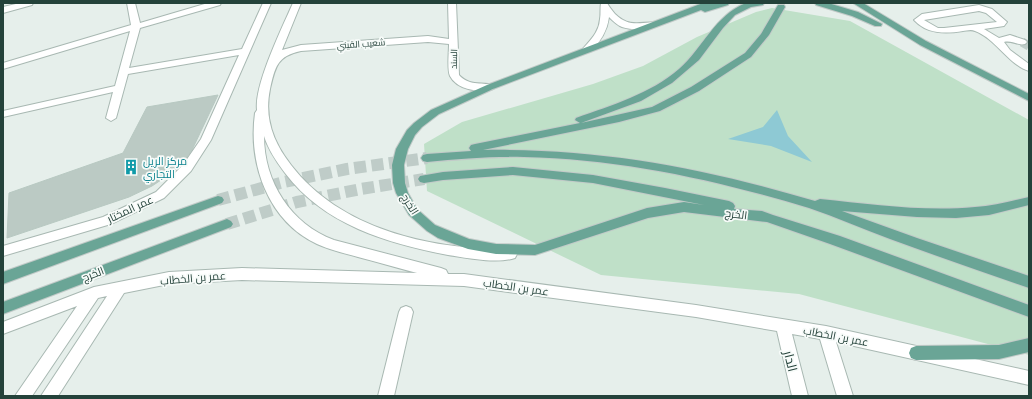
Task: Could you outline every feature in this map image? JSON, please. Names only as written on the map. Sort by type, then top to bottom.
[{"type":"main road","name":"الخرج","points":[[711,3],[490,87],[435,112],[418,125],[405,142],[400,157],[398,173],[402,193],[413,212],[431,228],[454,240],[482,247],[535,250],[647,213],[684,207],[769,218]]},
{"type":"main road","points":[[684,13],[725,3]]},
{"type":"main road","points":[[542,134],[618,107],[645,95],[687,67],[702,51],[730,14],[746,6],[760,3]]},
{"type":"main road","points":[[819,3],[855,14],[923,43],[1029,98]]},
{"type":"main road","points":[[857,3],[923,43]]},
{"type":"main road","points":[[781,7],[765,35],[748,55],[725,72],[656,109],[620,119],[427,158],[464,154],[515,153],[578,155],[636,162],[704,175],[804,202],[938,251],[1029,282]]},
{"type":"main road","points":[[1005,85],[1029,107]]},
{"type":"main road","points":[[424,179],[513,171],[593,179],[666,192],[744,210],[769,218],[835,240],[1029,311]]},
{"type":"main road","points":[[3,278],[218,200]]},
{"type":"main road","points":[[804,202],[952,214],[998,208],[1029,201]]},
{"type":"main road","name":"الخرج","points":[[3,308],[227,224]]},
{"type":"main road","points":[[916,353],[999,352],[1029,345]]},
{"type":"street","points":[[3,10],[29,3]]},
{"type":"street","points":[[111,118],[136,27],[130,3]]},
{"type":"street","points":[[3,66],[217,3]]},
{"type":"street","name":"عمر المختار","points":[[3,251],[107,221],[160,195],[187,168],[206,140],[267,3]]},
{"type":"street","points":[[297,3],[272,63],[262,104],[257,134],[262,165],[274,194],[295,223],[312,236],[332,245],[464,280]]},
{"type":"street","name":"السند","points":[[452,3],[454,75],[456,79],[472,87],[490,87]]},
{"type":"street","points":[[604,5],[616,21],[621,24],[637,27],[653,25]]},
{"type":"street","points":[[587,50],[596,41],[605,24],[604,5]]},
{"type":"street","points":[[978,27],[1001,24],[1003,22],[989,11],[979,8],[918,18],[921,22],[942,31],[978,27],[1000,41],[1007,52],[1029,68]]},
{"type":"street","points":[[1000,41],[1010,38],[1022,42]]},
{"type":"street","name":"شعيب القيني","points":[[272,63],[282,54],[301,48],[428,40],[442,40],[454,43]]},
{"type":"street","points":[[124,72],[246,51]]},
{"type":"street","points":[[3,114],[119,88]]},
{"type":"street","points":[[262,104],[267,132],[273,146],[291,174],[319,200],[356,224],[406,240],[456,250],[505,254],[535,250]]},
{"type":"street","name":"عمر بن الخطاب","points":[[3,328],[94,293],[169,278],[242,274],[464,280],[696,311],[783,327],[826,333],[1029,378]]},
{"type":"street","points":[[50,396],[120,288]]},
{"type":"street","points":[[23,396],[94,293]]},
{"type":"street","points":[[386,396],[406,312]]},
{"type":"street","name":"الدار","points":[[783,327],[800,396]]},
{"type":"street","points":[[826,333],[845,396]]},
{"type":"green space","points":[[772,8],[850,21],[1029,120],[1029,355],[799,294],[601,275],[427,191],[424,144],[462,122],[593,84],[643,66],[697,37],[756,12]]},
{"type":"water","points":[[777,110],[788,136],[812,162],[771,146],[728,139],[763,127]]},
{"type":"building","name":"مركز الريل التجاري","points":[[218,95],[192,150],[182,164],[170,174],[152,186],[129,197],[7,238],[9,193],[123,153],[147,107]]},
{"type":"tunnel","points":[[1022,42],[1029,46]]},
{"type":"tunnel","points":[[218,200],[284,182],[347,169],[427,158]]},
{"type":"tunnel","points":[[227,224],[297,202],[361,189],[424,179]]},
{"type":"place","name":"مركز الريل التجاري","points":[[131,167]]}]
